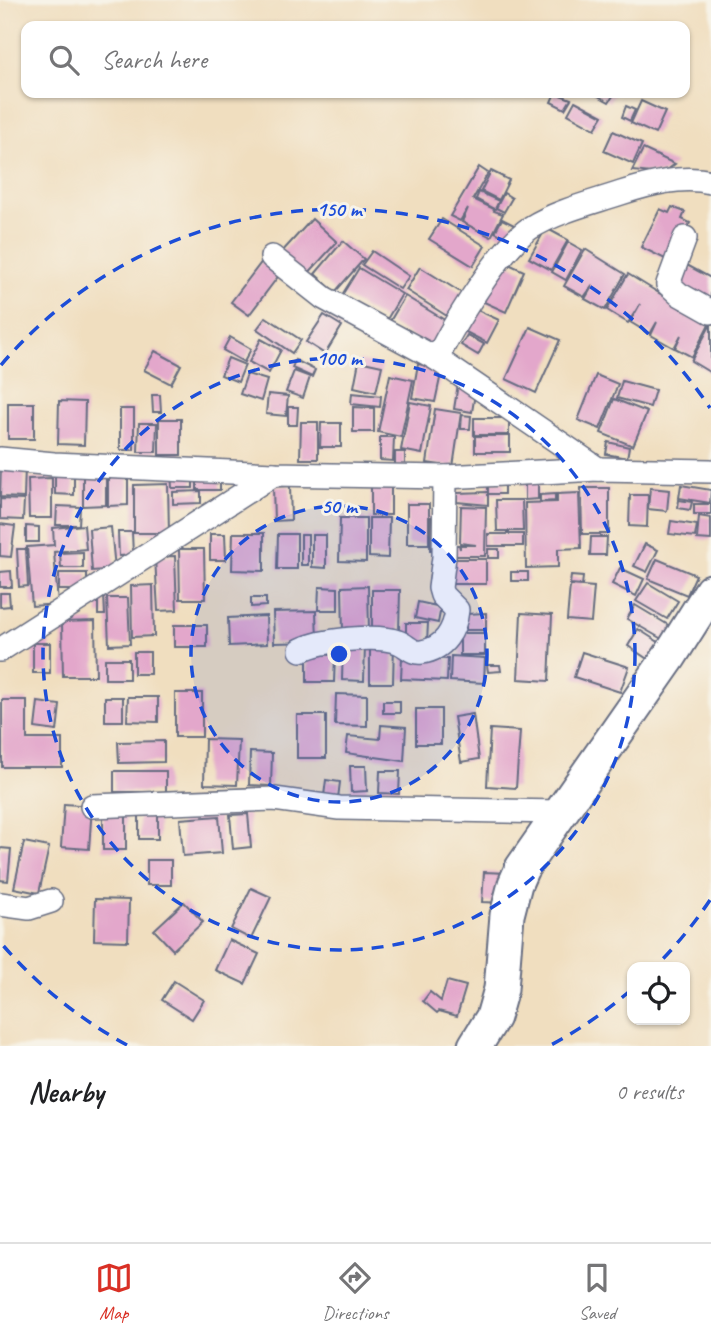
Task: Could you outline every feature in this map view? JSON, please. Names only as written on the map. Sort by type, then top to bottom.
[{"type":"street","points":[[437,359],[496,262],[529,229],[560,213],[628,191],[672,180],[711,182]]},
{"type":"street","points":[[685,238],[668,284],[679,294],[711,312]]},
{"type":"street","points":[[272,257],[324,298],[437,359],[598,469]]},
{"type":"street","points":[[0,459],[274,474],[445,477],[598,469],[711,471]]},
{"type":"street","points":[[0,650],[274,474]]},
{"type":"street","points":[[301,650],[332,640],[361,640],[396,641],[412,652],[421,653],[438,646],[450,636],[457,610],[442,595],[440,588],[444,557],[445,477]]},
{"type":"street","points":[[475,1046],[493,1017],[501,989],[507,915],[522,868],[670,656],[711,591]]},
{"type":"street","points":[[92,806],[274,799],[339,808],[562,812]]},
{"type":"street","points":[[0,904],[29,908],[51,901]]},
{"type":"building","points":[[553,98],[571,99],[565,109],[551,102]]},
{"type":"building","points":[[575,101],[603,116],[595,129],[568,114]]},
{"type":"building","points":[[641,101],[665,112],[655,134],[631,123]]},
{"type":"building","points":[[626,106],[635,110],[630,121],[622,117]]},
{"type":"building","points":[[613,131],[642,144],[633,164],[604,151]]},
{"type":"building","points":[[643,149],[675,164],[662,174],[632,171]]},
{"type":"building","points":[[479,167],[488,173],[473,199],[494,209],[476,199],[479,192],[499,201],[494,211],[503,214],[491,237],[462,222],[468,208],[460,221],[450,216]]},
{"type":"building","points":[[491,171],[509,180],[499,200],[481,191]]},
{"type":"building","points":[[504,193],[512,198],[504,212],[496,208]]},
{"type":"building","points":[[672,207],[685,212],[682,219],[690,223],[671,262],[641,247],[660,209],[669,213]]},
{"type":"building","points":[[312,219],[337,242],[305,277],[280,254]]},
{"type":"building","points":[[442,219],[485,246],[473,266],[429,239]]},
{"type":"building","points":[[502,219],[514,225],[507,238],[495,232]]},
{"type":"building","points":[[546,228],[568,240],[551,270],[529,258]]},
{"type":"building","points":[[343,241],[364,259],[335,292],[315,274]]},
{"type":"building","points":[[568,242],[582,250],[566,280],[552,272]]},
{"type":"building","points":[[585,249],[625,274],[605,310],[585,299],[593,285],[584,297],[564,286]]},
{"type":"building","points":[[372,251],[409,276],[400,289],[362,265]]},
{"type":"building","points":[[263,260],[280,274],[249,315],[231,302]]},
{"type":"building","points":[[502,261],[524,271],[506,312],[484,302]]},
{"type":"building","points":[[685,264],[711,278],[711,303],[674,283]]},
{"type":"building","points":[[420,267],[465,295],[450,318],[406,290]]},
{"type":"building","points":[[359,268],[402,294],[386,321],[342,295]]},
{"type":"building","points":[[628,274],[709,324],[692,357],[675,348],[681,335],[674,348],[651,335],[657,322],[650,334],[630,322],[640,304],[628,323],[607,310]]},
{"type":"building","points":[[405,296],[448,322],[432,349],[389,323]]},
{"type":"building","points":[[475,309],[499,320],[487,343],[464,331]]},
{"type":"building","points":[[324,315],[342,326],[325,354],[306,342]]},
{"type":"building","points":[[266,317],[301,340],[292,353],[257,329]]},
{"type":"building","points":[[711,324],[711,373],[691,361]]},
{"type":"building","points":[[530,327],[560,340],[536,393],[506,379]]},
{"type":"building","points":[[467,335],[484,344],[478,355],[461,345]]},
{"type":"building","points":[[230,337],[251,349],[244,362],[223,350]]},
{"type":"building","points":[[261,339],[281,350],[269,373],[249,362]]},
{"type":"building","points":[[155,351],[181,365],[171,384],[144,370]]},
{"type":"building","points":[[228,358],[245,365],[238,382],[221,375]]},
{"type":"building","points":[[295,360],[315,370],[312,377],[292,368]]},
{"type":"building","points":[[359,361],[382,366],[376,392],[354,387]]},
{"type":"building","points":[[418,364],[442,369],[435,402],[412,398]]},
{"type":"building","points":[[294,371],[310,377],[303,398],[286,392]]},
{"type":"building","points":[[247,374],[267,380],[261,401],[240,394]]},
{"type":"building","points":[[390,375],[413,380],[401,437],[378,432]]},
{"type":"building","points":[[596,375],[618,384],[600,429],[578,420]]},
{"type":"building","points":[[622,381],[655,390],[650,407],[617,398]]},
{"type":"building","points":[[458,384],[476,387],[472,412],[454,409]]},
{"type":"building","points":[[352,393],[381,396],[380,407],[351,404]]},
{"type":"building","points":[[268,394],[288,396],[286,416],[266,414]]},
{"type":"building","points":[[152,395],[160,395],[161,412],[153,412]]},
{"type":"building","points":[[614,399],[647,412],[633,446],[601,433]]},
{"type":"building","points":[[59,401],[85,402],[84,445],[58,444]]},
{"type":"building","points":[[410,402],[431,406],[422,454],[401,450]]},
{"type":"building","points":[[8,403],[34,403],[34,439],[8,439]]},
{"type":"building","points":[[288,407],[298,407],[297,425],[288,425]]},
{"type":"building","points":[[353,407],[374,408],[374,432],[353,432]]},
{"type":"building","points":[[120,409],[134,409],[134,450],[120,450]]},
{"type":"building","points":[[435,409],[461,413],[453,467],[427,463]]},
{"type":"building","points":[[462,415],[471,416],[470,429],[461,429]]},
{"type":"building","points":[[474,418],[509,418],[509,435],[474,435]]},
{"type":"building","points":[[159,419],[181,419],[181,455],[159,455]]},
{"type":"building","points":[[301,422],[318,422],[318,459],[300,459]]},
{"type":"building","points":[[139,423],[157,423],[156,452],[138,452]]},
{"type":"building","points":[[321,423],[341,423],[341,447],[320,447]]},
{"type":"building","points":[[475,436],[510,436],[510,452],[475,452]]},
{"type":"building","points":[[380,437],[394,437],[393,461],[380,460]]},
{"type":"building","points":[[608,442],[629,447],[627,458],[606,454]]},
{"type":"building","points":[[395,452],[405,452],[405,466],[395,466]]},
{"type":"building","points":[[1,464],[25,466],[24,498],[0,497]]},
{"type":"building","points":[[55,468],[74,469],[74,495],[55,494]]},
{"type":"building","points":[[193,472],[193,488],[172,488],[171,473]]},
{"type":"building","points":[[106,473],[106,505],[83,506],[83,474]]},
{"type":"building","points":[[197,474],[220,474],[220,490],[197,490]]},
{"type":"building","points":[[108,476],[128,476],[128,505],[108,506]]},
{"type":"building","points":[[525,476],[538,476],[538,499],[525,500]]},
{"type":"building","points":[[52,478],[52,518],[29,518],[28,479]]},
{"type":"building","points":[[371,479],[391,479],[391,515],[371,515]]},
{"type":"building","points":[[488,482],[504,482],[504,494],[488,494]]},
{"type":"building","points":[[168,484],[169,533],[134,533],[134,485]]},
{"type":"building","points":[[681,485],[711,490],[710,503],[679,498]]},
{"type":"building","points":[[290,486],[291,520],[274,521],[273,487]]},
{"type":"building","points":[[581,488],[609,488],[609,534],[582,534]]},
{"type":"building","points":[[650,488],[669,490],[667,511],[648,509]]},
{"type":"building","points":[[201,491],[201,503],[173,504],[173,492]]},
{"type":"building","points":[[488,492],[488,505],[457,502],[457,493]]},
{"type":"building","points":[[579,493],[581,548],[558,549],[558,567],[526,568],[525,503],[557,502],[557,494]]},
{"type":"building","points":[[555,494],[555,501],[540,502],[540,495]]},
{"type":"building","points":[[630,495],[648,495],[647,527],[629,526]]},
{"type":"building","points":[[0,499],[24,500],[23,520],[0,519]]},
{"type":"building","points":[[496,500],[522,500],[523,531],[497,531]]},
{"type":"building","points":[[679,500],[692,502],[690,510],[678,508]]},
{"type":"building","points":[[407,504],[429,504],[429,544],[407,544]]},
{"type":"building","points":[[694,504],[711,504],[711,514],[694,514]]},
{"type":"building","points":[[57,506],[80,507],[79,525],[56,525]]},
{"type":"building","points":[[461,506],[486,507],[485,556],[454,556],[454,545],[459,545],[460,549],[460,545],[476,545],[460,543]]},
{"type":"building","points":[[699,516],[711,518],[711,540],[697,539]]},
{"type":"building","points":[[431,517],[444,517],[443,550],[430,550]]},
{"type":"building","points":[[340,518],[366,518],[366,562],[339,561]]},
{"type":"building","points":[[369,518],[389,518],[388,558],[369,557]]},
{"type":"building","points":[[671,521],[697,525],[695,537],[669,534]]},
{"type":"building","points":[[0,524],[15,526],[11,557],[0,556]]},
{"type":"building","points":[[84,525],[86,549],[54,552],[58,604],[32,606],[27,547],[54,545],[53,528]]},
{"type":"building","points":[[26,526],[39,527],[39,542],[26,542]]},
{"type":"building","points":[[111,527],[115,569],[92,571],[89,529]]},
{"type":"building","points":[[118,532],[132,532],[133,555],[119,556]]},
{"type":"building","points":[[233,533],[264,533],[264,571],[232,570]]},
{"type":"building","points":[[210,534],[225,534],[226,560],[210,560]]},
{"type":"building","points":[[278,534],[297,534],[297,569],[277,569]]},
{"type":"building","points":[[488,534],[523,534],[523,546],[488,546]]},
{"type":"building","points":[[301,535],[308,535],[308,565],[301,565]]},
{"type":"building","points":[[312,535],[326,535],[326,568],[312,567]]},
{"type":"building","points":[[591,537],[607,537],[606,555],[590,555]]},
{"type":"building","points":[[645,544],[658,550],[647,572],[634,566]]},
{"type":"building","points":[[17,549],[26,549],[28,586],[19,587]]},
{"type":"building","points":[[179,549],[204,549],[205,599],[180,599]]},
{"type":"building","points":[[488,549],[499,549],[499,558],[488,558]]},
{"type":"building","points":[[83,552],[83,568],[61,568],[60,553]]},
{"type":"building","points":[[175,556],[177,610],[158,611],[155,557]]},
{"type":"building","points":[[447,559],[486,559],[486,584],[447,584]]},
{"type":"building","points":[[657,559],[696,575],[687,595],[648,579]]},
{"type":"building","points":[[620,568],[644,579],[636,596],[612,584]]},
{"type":"building","points":[[11,571],[12,587],[0,587],[0,572]]},
{"type":"building","points":[[511,572],[528,572],[528,581],[511,581]]},
{"type":"building","points":[[59,573],[87,573],[87,590],[59,590]]},
{"type":"building","points":[[571,576],[583,577],[582,585],[570,584]]},
{"type":"building","points":[[648,583],[678,601],[667,619],[636,601]]},
{"type":"building","points":[[153,585],[154,636],[132,637],[131,586]]},
{"type":"building","points":[[570,585],[594,587],[591,622],[567,620]]},
{"type":"building","points":[[368,586],[369,632],[343,632],[342,587]]},
{"type":"building","points":[[319,587],[338,588],[338,610],[318,610]]},
{"type":"building","points":[[372,590],[400,590],[399,632],[372,632]]},
{"type":"building","points":[[0,593],[9,593],[10,606],[0,607]]},
{"type":"building","points":[[98,595],[104,595],[105,615],[98,615]]},
{"type":"building","points":[[107,598],[128,598],[130,644],[109,645]]},
{"type":"building","points":[[251,598],[266,598],[266,606],[251,607]]},
{"type":"building","points":[[418,602],[441,607],[438,623],[415,618]]},
{"type":"building","points":[[635,605],[675,629],[667,642],[627,619]]},
{"type":"building","points":[[316,611],[317,642],[274,643],[273,612]]},
{"type":"building","points":[[486,613],[486,630],[466,630],[466,614]]},
{"type":"building","points":[[521,613],[552,615],[549,681],[518,679]]},
{"type":"building","points":[[266,616],[267,644],[229,646],[228,618]]},
{"type":"building","points":[[95,621],[96,676],[63,676],[62,622]]},
{"type":"building","points":[[406,623],[428,623],[427,642],[406,641]]},
{"type":"building","points":[[174,625],[207,625],[207,647],[174,647]]},
{"type":"building","points":[[638,629],[660,643],[649,660],[628,646]]},
{"type":"building","points":[[460,633],[485,633],[485,655],[460,655]]},
{"type":"building","points":[[370,642],[394,643],[393,683],[370,683]]},
{"type":"building","points":[[33,643],[50,643],[50,673],[33,673]]},
{"type":"building","points":[[343,644],[365,645],[364,681],[342,680]]},
{"type":"building","points":[[134,652],[150,652],[150,674],[134,674]]},
{"type":"building","points":[[582,652],[629,667],[620,692],[574,677]]},
{"type":"building","points":[[307,654],[335,655],[334,682],[307,682]]},
{"type":"building","points":[[451,656],[485,658],[484,683],[450,681]]},
{"type":"building","points":[[402,657],[448,659],[447,681],[401,679]]},
{"type":"building","points":[[105,659],[129,659],[129,679],[105,679]]},
{"type":"building","points":[[487,665],[500,665],[501,671],[488,672]]},
{"type":"building","points":[[175,693],[202,693],[202,737],[175,737]]},
{"type":"building","points":[[336,694],[367,695],[367,726],[335,725]]},
{"type":"building","points":[[105,697],[123,697],[123,721],[105,721]]},
{"type":"building","points":[[128,697],[158,697],[158,722],[127,721]]},
{"type":"building","points":[[2,700],[27,700],[27,739],[62,739],[62,767],[2,767]]},
{"type":"building","points":[[383,701],[400,701],[400,713],[383,713]]},
{"type":"building","points":[[38,702],[60,705],[57,731],[35,728]]},
{"type":"building","points":[[416,709],[441,709],[441,744],[416,744]]},
{"type":"building","points":[[473,714],[479,759],[461,762],[454,717]]},
{"type":"building","points":[[297,715],[326,715],[326,758],[297,758]]},
{"type":"building","points":[[381,725],[406,727],[404,761],[346,753],[348,736],[380,739]]},
{"type":"building","points":[[490,729],[520,731],[516,788],[487,786]]},
{"type":"building","points":[[205,739],[239,740],[237,785],[204,784]]},
{"type":"building","points":[[164,741],[164,762],[119,763],[118,742]]},
{"type":"building","points":[[250,752],[272,753],[271,786],[249,785]]},
{"type":"building","points":[[350,766],[366,766],[367,791],[351,792]]},
{"type":"building","points":[[114,771],[166,771],[166,792],[114,792]]},
{"type":"building","points":[[380,771],[400,771],[399,794],[379,793]]},
{"type":"building","points":[[326,780],[340,782],[338,798],[324,796]]},
{"type":"building","points":[[64,804],[92,806],[89,849],[61,847]]},
{"type":"building","points":[[103,812],[126,812],[126,850],[103,850]]},
{"type":"building","points":[[139,814],[158,814],[158,839],[139,839]]},
{"type":"building","points":[[248,814],[251,847],[233,849],[230,815]]},
{"type":"building","points":[[219,816],[222,853],[183,856],[180,819]]},
{"type":"building","points":[[24,842],[49,847],[39,893],[14,888]]},
{"type":"building","points":[[0,848],[11,849],[8,881],[0,880]]},
{"type":"building","points":[[147,860],[171,860],[171,885],[147,885]]},
{"type":"building","points":[[484,872],[507,873],[505,903],[482,902]]},
{"type":"building","points":[[251,888],[271,897],[251,939],[231,929]]},
{"type":"building","points":[[95,899],[129,900],[128,941],[94,940]]},
{"type":"building","points":[[184,902],[203,922],[173,950],[154,930]]},
{"type":"building","points":[[229,940],[259,954],[245,984],[215,970]]},
{"type":"building","points":[[174,981],[204,1000],[192,1019],[162,1000]]},
{"type":"building","points":[[447,981],[466,986],[457,1016],[439,1011],[437,1013],[423,1001],[430,992],[441,1001]]}]
